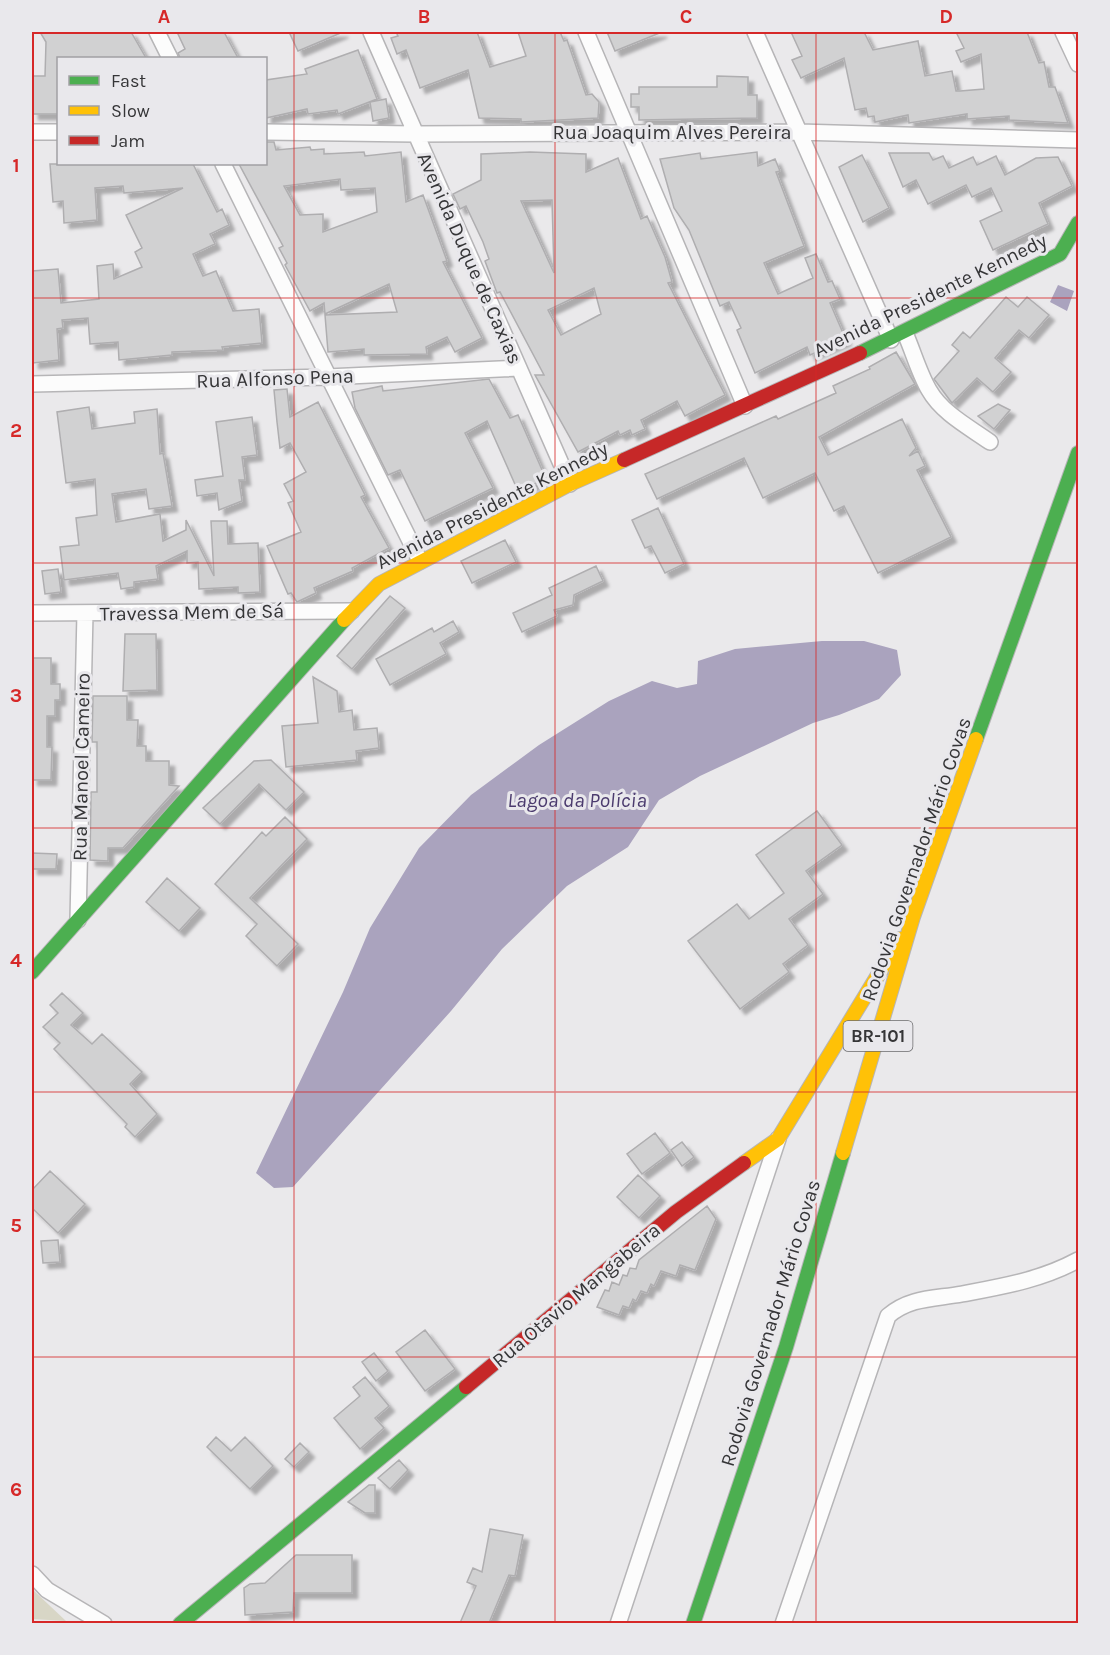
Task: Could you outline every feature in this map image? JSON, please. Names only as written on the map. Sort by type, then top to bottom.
[{"type":"main road","name":"Avenida Presidente Kennedy","points":[[32,972],[352,610],[379,584],[570,484],[891,340],[1060,254],[1078,223]]},
{"type":"main road","name":"Rodovia Governador Mário Covas","points":[[693,1623],[786,1347],[913,917],[1078,453]]},
{"type":"main road","name":"Rua Otavio Mangabeira","points":[[180,1623],[676,1212],[778,1139],[913,917]]},
{"type":"street","points":[[157,32],[170,57]]},
{"type":"street","name":"Avenida Duque de Caxias","points":[[371,32],[570,484]]},
{"type":"street","points":[[586,32],[746,406]]},
{"type":"street","points":[[756,32],[891,340]]},
{"type":"street","points":[[1063,32],[1078,64]]},
{"type":"street","points":[[32,132],[57,132]]},
{"type":"street","name":"Rua Joaquim Alves Pereira","points":[[267,132],[415,135],[799,132],[1078,140]]},
{"type":"street","points":[[223,165],[420,561]]},
{"type":"street","points":[[905,333],[929,390],[947,411],[990,442]]},
{"type":"street","name":"Rua Alfonso Pena","points":[[32,384],[327,377],[519,368]]},
{"type":"street","name":"Travessa Mem de Sá","points":[[32,613],[352,610]]},
{"type":"street","name":"Rua Manoel Cameiro","points":[[78,920],[85,614]]},
{"type":"street","points":[[618,1623],[778,1139]]},
{"type":"street","points":[[783,1623],[888,1316],[899,1307],[917,1300],[1051,1275],[1078,1260]]},
{"type":"street","points":[[32,1574],[47,1590],[104,1623]]},
{"type":"shaded area","points":[[32,1589],[66,1621],[32,1619]]},
{"type":"water","points":[[1058,285],[1074,291],[1067,311],[1050,302]]},
{"type":"water","name":"Lagoa da Polícia","points":[[822,641],[864,641],[897,650],[901,675],[879,699],[813,723],[700,776],[659,800],[628,847],[567,886],[502,949],[451,1011],[293,1187],[274,1188],[256,1173],[343,992],[370,928],[419,848],[471,795],[539,745],[609,701],[652,681],[677,688],[697,684],[698,661],[735,649]]},
{"type":"building","points":[[40,32],[131,32],[145,57],[57,57],[57,114],[33,114],[32,76],[45,76],[46,42]]},
{"type":"building","points":[[177,32],[224,32],[237,57],[180,57],[178,53],[185,49]]},
{"type":"building","points":[[289,32],[343,32],[298,51]]},
{"type":"building","points":[[396,32],[477,32],[490,67],[526,56],[518,32],[560,32],[564,41],[567,40],[586,95],[592,94],[599,102],[598,118],[521,122],[521,119],[479,118],[468,70],[420,88],[406,50],[397,54],[391,38],[398,36]]},
{"type":"building","points":[[607,32],[662,32],[615,51]]},
{"type":"building","points":[[791,32],[864,32],[873,50],[918,41],[925,76],[952,71],[956,91],[960,91],[984,89],[981,54],[961,62],[956,51],[964,48],[956,32],[1027,32],[1039,63],[1044,62],[1049,87],[1055,87],[1068,123],[1009,120],[1009,116],[967,119],[967,114],[909,123],[908,115],[875,122],[874,116],[868,117],[866,108],[855,110],[844,58],[801,78],[792,60],[802,56]]},
{"type":"building","points":[[358,50],[377,99],[338,114],[337,110],[308,114],[307,109],[267,118],[267,80],[307,74],[305,69]]},
{"type":"building","points":[[717,76],[748,77],[748,95],[757,95],[757,118],[639,120],[639,107],[631,107],[631,94],[639,94],[639,87],[717,87]]},
{"type":"building","points":[[386,99],[389,118],[373,121],[370,102]]},
{"type":"building","points":[[267,142],[274,142],[276,150],[310,147],[311,150],[324,149],[324,154],[364,152],[365,156],[401,152],[406,202],[423,195],[447,261],[443,262],[482,338],[455,352],[447,337],[426,347],[427,354],[364,355],[364,349],[328,352],[325,315],[397,312],[389,284],[325,314],[324,303],[310,311],[285,265],[287,263],[279,248],[283,246],[240,165],[267,165]],"holes":[[[340,179],[341,190],[375,188],[377,212],[323,232],[323,214],[300,215],[284,186]]]},
{"type":"building","points":[[530,152],[586,154],[586,172],[618,158],[641,219],[647,216],[665,257],[672,282],[668,283],[725,395],[685,416],[677,401],[641,420],[645,429],[632,435],[630,430],[620,435],[618,431],[578,452],[535,375],[544,375],[500,292],[497,293],[485,261],[489,259],[483,242],[466,206],[460,209],[453,194],[481,180],[481,154]],"holes":[[[552,200],[554,273],[521,201]],[[594,288],[601,314],[561,335],[548,310]]]},
{"type":"building","points":[[757,152],[758,166],[775,159],[780,171],[776,172],[804,246],[764,263],[778,294],[813,278],[805,258],[816,254],[828,282],[832,281],[840,299],[830,303],[846,340],[810,355],[807,347],[755,373],[737,330],[741,328],[729,302],[720,306],[689,230],[674,208],[660,159],[700,153],[701,159]]},
{"type":"building","points":[[889,153],[929,153],[933,160],[943,156],[949,168],[973,157],[977,165],[996,156],[1005,175],[1036,158],[1058,157],[1072,186],[1039,203],[1048,224],[993,250],[980,221],[1002,211],[991,188],[972,197],[966,185],[928,204],[916,180],[903,187]]},
{"type":"building","points":[[862,155],[889,208],[863,222],[839,167]]},
{"type":"building","points":[[50,164],[194,165],[217,212],[222,209],[229,225],[210,234],[215,244],[193,254],[203,276],[216,271],[233,311],[259,309],[262,343],[222,347],[223,350],[172,352],[172,355],[119,360],[118,342],[90,344],[88,318],[62,320],[63,328],[57,329],[59,360],[33,363],[32,271],[58,269],[61,303],[99,299],[97,266],[113,264],[114,279],[142,267],[135,252],[142,248],[126,215],[183,188],[124,193],[123,186],[95,188],[97,220],[64,223],[63,201],[53,202]]},
{"type":"building","points":[[1006,297],[1018,307],[1027,297],[1049,315],[1029,338],[1019,330],[995,358],[1011,372],[993,392],[977,378],[952,403],[934,379],[959,351],[952,345],[963,332],[970,338]]},
{"type":"building","points":[[896,352],[915,384],[819,437],[828,455],[902,419],[916,448],[909,456],[918,451],[925,466],[917,470],[951,537],[878,573],[844,506],[834,511],[815,473],[763,498],[744,458],[657,499],[645,474],[776,416],[778,419],[836,393],[833,386],[870,369],[869,367]]},
{"type":"building","points":[[489,379],[510,418],[518,415],[546,479],[518,491],[487,421],[465,433],[493,488],[425,521],[400,470],[388,475],[355,408],[352,392],[382,386],[383,391]]},
{"type":"building","points":[[287,389],[290,417],[318,402],[365,495],[361,497],[389,548],[352,568],[353,571],[314,588],[316,593],[297,602],[291,593],[288,594],[267,546],[301,532],[288,503],[293,501],[284,484],[306,472],[290,443],[280,448],[277,422],[274,390]]},
{"type":"building","points":[[998,404],[1010,410],[994,429],[978,416]]},
{"type":"building","points":[[89,407],[92,429],[135,423],[134,412],[157,409],[160,454],[163,453],[172,506],[149,509],[146,489],[112,494],[116,522],[160,514],[163,541],[186,530],[186,520],[214,576],[211,521],[227,521],[228,544],[258,543],[260,592],[238,593],[238,587],[199,589],[198,562],[187,563],[187,551],[156,566],[158,579],[134,582],[134,587],[121,589],[118,573],[64,580],[60,547],[79,545],[76,518],[97,515],[95,479],[66,483],[57,412]]},
{"type":"building","points":[[252,417],[257,455],[242,457],[245,480],[239,480],[242,501],[219,510],[217,493],[197,496],[195,480],[223,476],[216,422]]},
{"type":"building","points":[[658,508],[684,564],[665,573],[651,546],[645,548],[632,520]]},
{"type":"building","points":[[505,540],[516,562],[472,583],[461,561]]},
{"type":"building","points":[[596,566],[603,581],[574,595],[573,605],[554,610],[557,616],[522,632],[513,613],[552,595],[549,588]]},
{"type":"building","points":[[58,569],[61,592],[45,594],[42,571]]},
{"type":"building","points":[[390,596],[405,608],[352,669],[337,656]]},
{"type":"building","points":[[453,621],[459,632],[440,643],[446,654],[390,685],[376,659],[432,628],[434,632]]},
{"type":"building","points":[[125,634],[156,634],[157,690],[123,691]]},
{"type":"building","points":[[32,658],[51,658],[51,684],[60,684],[60,700],[55,700],[55,716],[47,716],[47,747],[52,747],[51,780],[32,780]]},
{"type":"building","points":[[313,677],[337,691],[339,712],[352,710],[354,730],[377,728],[379,748],[356,751],[357,760],[286,767],[282,726],[318,723]]},
{"type":"building","points":[[93,696],[127,696],[127,720],[138,720],[137,746],[146,746],[146,761],[169,761],[169,785],[179,786],[123,848],[108,848],[108,861],[90,860],[91,792],[97,792],[97,742],[92,742]]},
{"type":"building","points":[[271,760],[304,792],[286,810],[259,784],[220,824],[203,808],[254,761]]},
{"type":"building","points":[[817,811],[842,845],[806,871],[823,894],[789,919],[808,945],[783,964],[789,972],[740,1009],[688,941],[737,904],[749,919],[784,893],[756,855]]},
{"type":"building","points":[[285,817],[307,839],[250,898],[298,944],[277,966],[246,936],[257,924],[215,884],[262,832],[266,836]]},
{"type":"building","points":[[32,853],[57,854],[56,869],[32,869]]},
{"type":"building","points":[[167,878],[200,908],[179,931],[146,902]]},
{"type":"building","points":[[62,993],[83,1013],[71,1025],[92,1044],[102,1034],[142,1072],[130,1084],[157,1114],[135,1137],[125,1127],[127,1124],[54,1049],[60,1043],[43,1027],[58,1013],[50,1005]]},
{"type":"building","points":[[655,1133],[670,1153],[642,1174],[627,1154]]},
{"type":"building","points":[[682,1142],[694,1157],[682,1166],[671,1150]]},
{"type":"building","points":[[50,1171],[85,1204],[58,1233],[32,1208],[32,1190]]},
{"type":"building","points":[[638,1175],[660,1196],[639,1218],[617,1197]]},
{"type":"building","points":[[707,1206],[716,1219],[695,1270],[680,1265],[676,1276],[661,1271],[654,1286],[651,1284],[647,1293],[641,1291],[636,1301],[633,1299],[629,1308],[623,1306],[619,1315],[597,1307],[605,1290],[609,1291],[612,1282],[619,1285],[623,1275],[627,1276],[630,1268],[636,1269],[639,1260]]},
{"type":"building","points":[[58,1240],[60,1262],[43,1263],[41,1241]]},
{"type":"building","points":[[425,1330],[455,1369],[425,1391],[396,1352]]},
{"type":"building","points":[[374,1353],[388,1371],[376,1381],[362,1362]]},
{"type":"building","points":[[365,1377],[389,1406],[375,1418],[384,1428],[360,1449],[334,1418],[360,1396],[353,1387]]},
{"type":"building","points":[[216,1437],[231,1451],[245,1437],[273,1466],[250,1489],[207,1447]]},
{"type":"building","points":[[300,1443],[309,1452],[294,1467],[285,1459]]},
{"type":"building","points":[[399,1460],[408,1470],[390,1489],[378,1478]]},
{"type":"building","points":[[369,1485],[375,1485],[375,1513],[365,1513],[348,1502]]},
{"type":"building","points":[[490,1529],[523,1535],[515,1576],[509,1575],[489,1623],[460,1623],[476,1586],[467,1582],[473,1568],[482,1572]]},
{"type":"building","points":[[296,1555],[352,1555],[352,1593],[294,1593],[293,1612],[245,1615],[244,1588],[250,1584],[265,1583]]},
{"type":"traffic: fast","points":[[860,353],[1060,254],[1078,223]]},
{"type":"traffic: fast","points":[[976,739],[1078,453]]},
{"type":"traffic: fast","points":[[32,972],[344,620]]},
{"type":"traffic: fast","points":[[693,1624],[786,1347],[843,1153]]},
{"type":"traffic: fast","points":[[180,1624],[466,1387]]},
{"type":"traffic: slow","points":[[344,620],[379,584],[570,484],[624,460]]},
{"type":"traffic: slow","points":[[843,1153],[913,917],[976,739]]},
{"type":"traffic: slow","points":[[744,1163],[778,1139],[900,939]]},
{"type":"traffic: jam","points":[[624,460],[860,353]]},
{"type":"traffic: jam","points":[[466,1387],[676,1212],[744,1163]]}]
